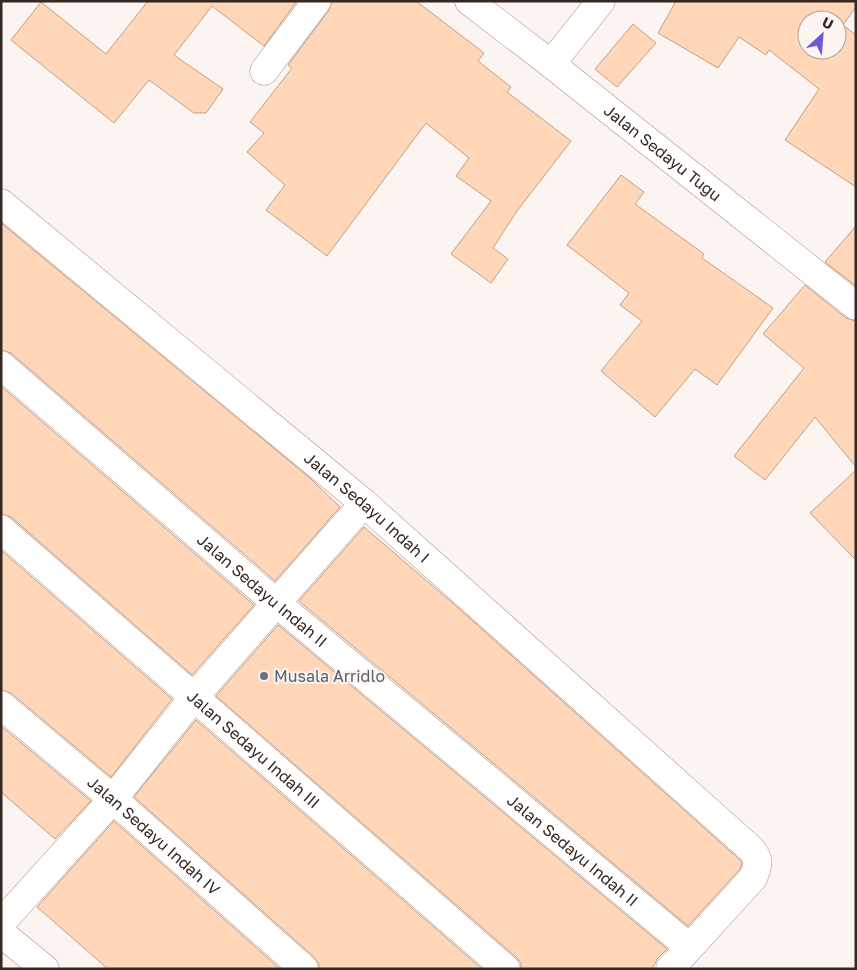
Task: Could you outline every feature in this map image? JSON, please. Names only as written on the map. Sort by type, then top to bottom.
[{"type":"street","points":[[264,71],[317,1]]},
{"type":"street","name":"Jalan Sedayu Tugu","points":[[469,1],[856,306]]},
{"type":"street","points":[[551,64],[601,1]]},
{"type":"street","name":"Jalan Sedayu Indah I","points":[[1,203],[364,503],[724,824],[756,855],[758,863],[753,878],[670,969]]},
{"type":"street","name":"Jalan Sedayu Indah II","points":[[1,365],[276,602],[689,947]]},
{"type":"street","points":[[1,923],[113,799],[194,697],[364,503]]},
{"type":"street","name":"Jalan Sedayu Indah III","points":[[1,529],[506,969]]},
{"type":"street","name":"Jalan Sedayu Indah IV","points":[[1,705],[113,799],[304,969]]},
{"type":"street","points":[[1,933],[45,969]]},
{"type":"building","points":[[148,1],[297,1],[264,46],[212,6],[174,55],[223,89],[206,113],[194,113],[149,80],[114,123],[11,40],[41,2],[106,54]]},
{"type":"building","points":[[332,1],[416,1],[484,53],[478,61],[511,87],[507,92],[571,141],[517,211],[493,248],[508,259],[491,283],[451,254],[491,201],[456,176],[469,158],[426,123],[327,256],[266,210],[285,185],[247,152],[264,133],[250,122],[292,68],[288,65],[329,10]]},
{"type":"building","points":[[676,1],[856,1],[856,7],[847,19],[847,10],[797,10],[797,60],[847,60],[847,28],[856,35],[856,187],[785,140],[819,89],[769,50],[766,55],[739,37],[718,68],[658,33]]},
{"type":"building","points":[[633,24],[656,43],[617,87],[595,69]]},
{"type":"building","points":[[621,175],[644,192],[635,204],[704,254],[702,258],[773,308],[717,385],[695,369],[655,417],[601,371],[642,321],[620,305],[629,293],[567,245]]},
{"type":"building","points":[[1,223],[311,479],[340,507],[275,581],[11,353],[1,350]]},
{"type":"building","points":[[856,226],[856,286],[825,262]]},
{"type":"building","points":[[805,285],[846,318],[856,321],[856,467],[815,417],[765,480],[734,456],[804,368],[763,334]]},
{"type":"building","points":[[1,386],[254,605],[192,675],[11,517],[1,514]]},
{"type":"building","points":[[856,470],[856,560],[810,513]]},
{"type":"building","points":[[364,527],[456,606],[740,860],[742,863],[740,869],[688,926],[299,601]]},
{"type":"building","points":[[1,550],[172,699],[111,777],[11,693],[1,690]]},
{"type":"building","points":[[278,625],[667,949],[658,958],[652,969],[521,969],[521,963],[516,957],[216,696]]},
{"type":"building","points":[[196,720],[482,969],[319,969],[319,964],[314,957],[134,797]]},
{"type":"building","points":[[1,726],[91,801],[55,839],[1,792]]},
{"type":"building","points":[[114,821],[280,969],[108,969],[37,907]]},
{"type":"place","name":"Musala Arridlo","points":[[264,676]]}]
